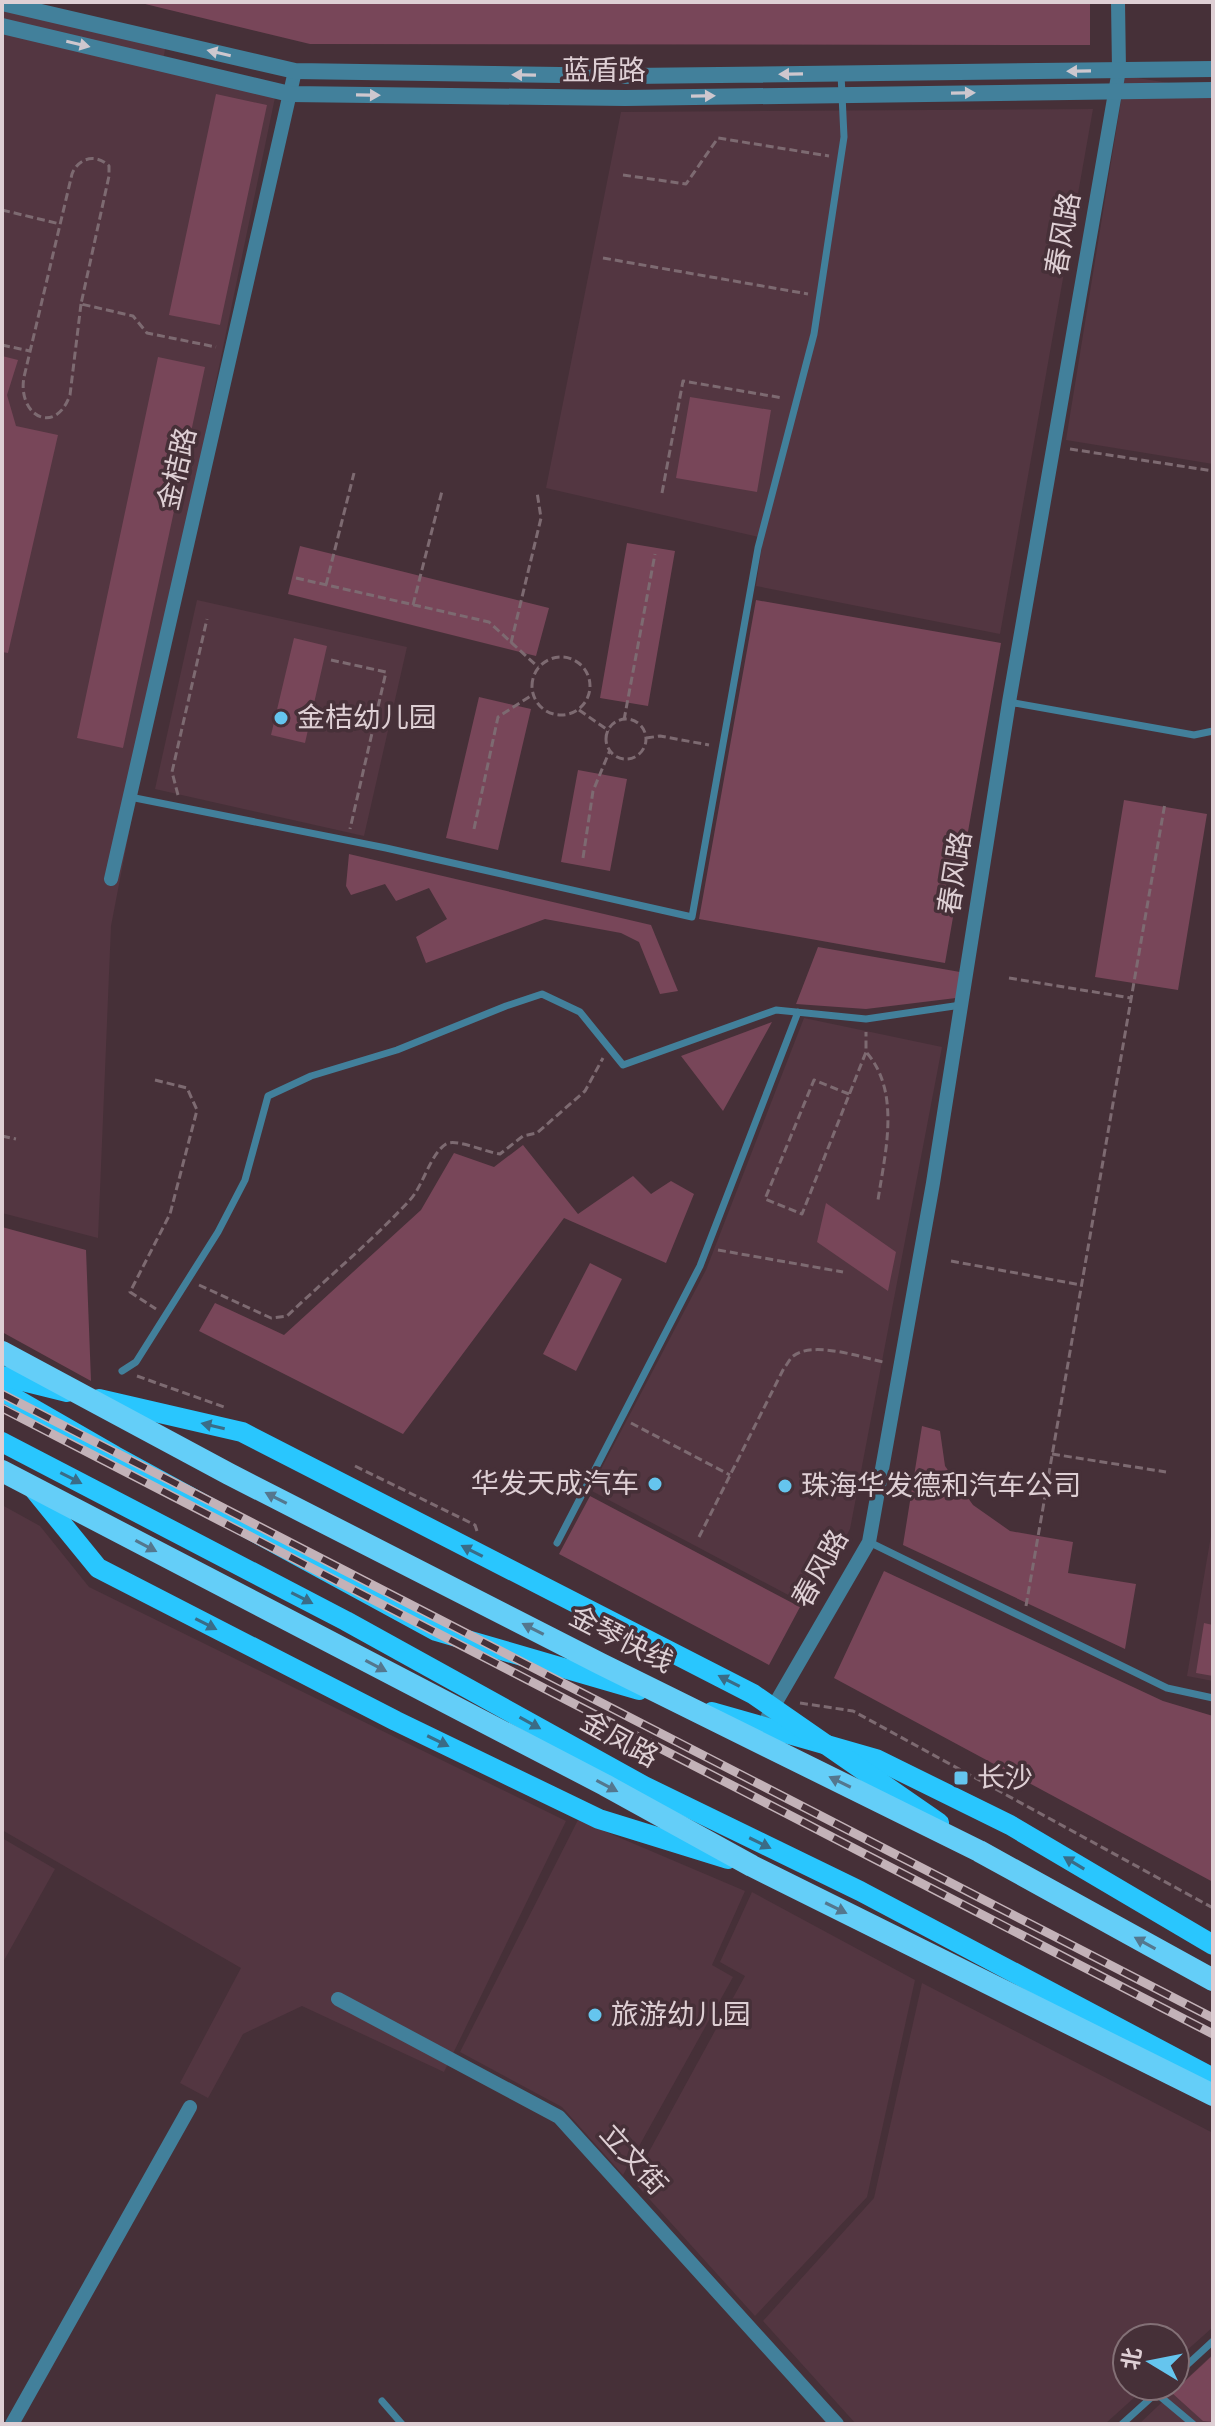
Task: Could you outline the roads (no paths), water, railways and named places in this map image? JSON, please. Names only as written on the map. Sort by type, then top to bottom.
[{"type":"highway","name":"金琴快线","points":[[2,1352],[256,1488],[601,1664],[979,1851],[1213,1980]]},
{"type":"highway","points":[[2,1471],[605,1785],[752,1866],[1213,2095]]},
{"type":"main road","points":[[2,1376],[242,1432],[753,1694],[979,1851]]},
{"type":"main road","name":"金凤路","points":[[2,1391],[436,1631],[876,1759],[1010,1825],[1213,1945]]},
{"type":"main road","name":"金凤路","points":[[2,1442],[346,1621],[644,1786],[860,1891],[1213,2078]]},
{"type":"main road","points":[[2,1450],[98,1568],[396,1721],[599,1819],[752,1866]]},
{"type":"street","name":"春风路","points":[[763,1727],[869,1542],[901,1366],[1009,702],[1119,70],[1118,2]]},
{"type":"street","name":"蓝盾路","points":[[2,3],[295,71],[630,76],[1213,69]]},
{"type":"street","name":"蓝盾路","points":[[2,26],[290,94],[625,98],[1213,90]]},
{"type":"street","name":"金桔路","points":[[111,879],[295,71]]},
{"type":"street","name":"立文街","points":[[338,1999],[559,2117],[837,2424]]},
{"type":"street","points":[[12,2424],[190,2107]]},
{"type":"lane","points":[[130,797],[347,840],[692,917],[758,548],[814,334],[844,137],[841,74]]},
{"type":"lane","points":[[1009,702],[1194,735],[1213,731]]},
{"type":"lane","points":[[122,1371],[136,1362],[218,1232],[245,1180],[268,1096],[311,1076],[397,1050],[542,994],[580,1012],[623,1065],[776,1010],[866,1019],[961,1005]]},
{"type":"lane","points":[[557,1543],[700,1266],[798,1012]]},
{"type":"lane","points":[[869,1542],[1167,1688],[1213,1698]]},
{"type":"lane","points":[[1191,2361],[1213,2341]]},
{"type":"lane","points":[[382,2401],[402,2424]]},
{"type":"lane","points":[[1122,2424],[1146,2402]]},
{"type":"lane","points":[[1167,2402],[1193,2424]]},
{"type":"railway","points":[[2,1394],[1213,2018]]},
{"type":"railway","points":[[2,1408],[1213,2034]]},
{"type":"place","name":"金桔幼儿园","points":[[281,718]]},
{"type":"place","name":"华发天成汽车","points":[[655,1484]]},
{"type":"place","name":"珠海华发德和汽车公司","points":[[785,1486]]},
{"type":"place","name":"长沙","points":[[961,1778]]},
{"type":"place","name":"旅游幼儿园","points":[[595,2015]]}]
